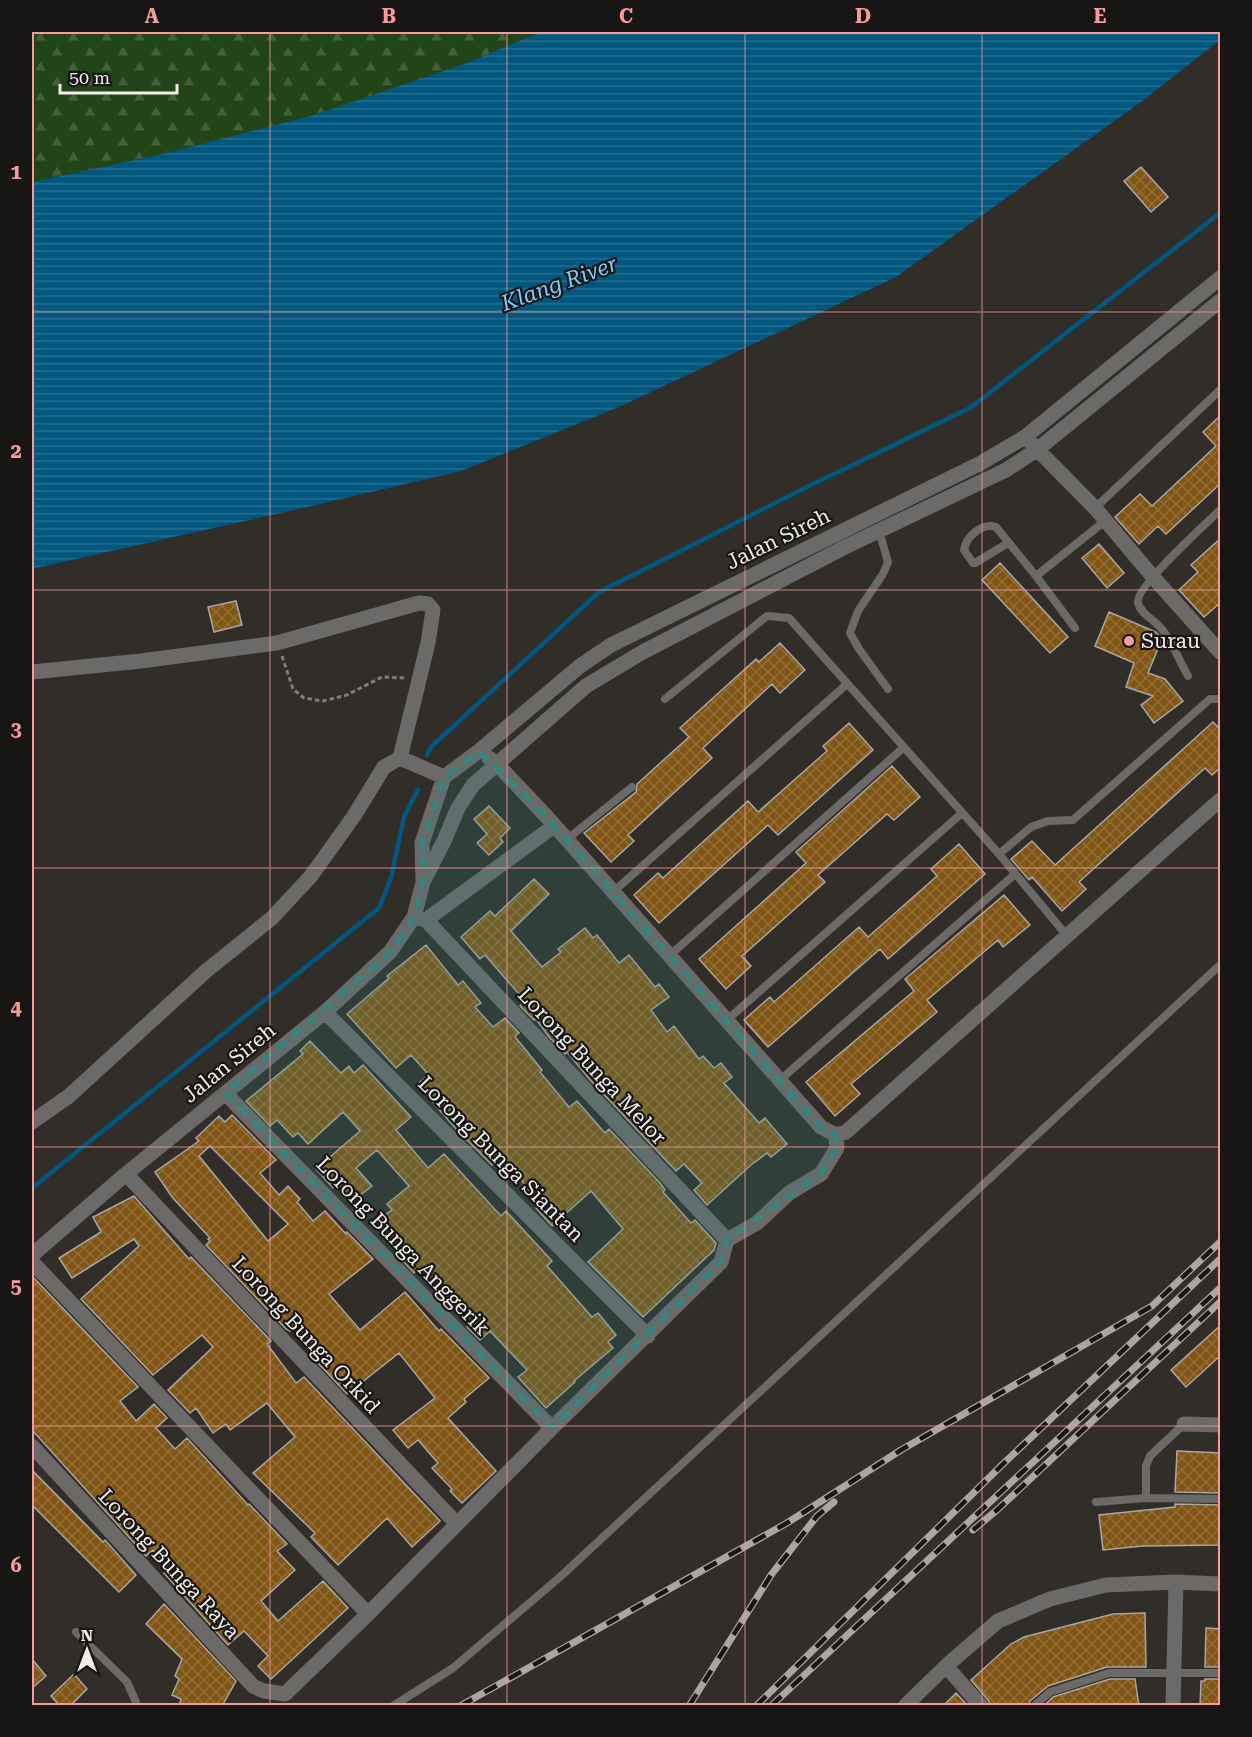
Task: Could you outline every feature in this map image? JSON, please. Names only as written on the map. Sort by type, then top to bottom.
[{"type":"street","name":"Jalan Sireh","points":[[32,1255],[126,1174],[325,1012],[390,952],[420,919],[423,882],[422,843],[444,777],[479,751],[553,688],[611,645],[979,464],[1025,437],[1221,278]]},
{"type":"street","name":"Jalan Sireh","points":[[423,882],[458,808],[473,785],[586,686],[802,569],[1006,470],[1038,449],[1221,301]]},
{"type":"street","points":[[1025,437],[1095,508],[1153,576],[1218,643]]},
{"type":"street","points":[[32,672],[141,661],[277,643],[419,603],[428,604],[433,610],[428,643],[400,758],[384,767],[354,816],[311,876],[272,918],[206,972],[69,1096],[32,1122]]},
{"type":"street","points":[[479,751],[497,764],[554,826],[821,1127],[836,1135],[846,1132],[1221,800]]},
{"type":"street","points":[[400,758],[444,777]]},
{"type":"street","points":[[420,919],[554,826]]},
{"type":"street","name":"Lorong Bunga Melor","points":[[420,919],[727,1240]]},
{"type":"street","name":"Lorong Bunga Siantan","points":[[325,1012],[648,1336]]},
{"type":"street","name":"Lorong Bunga Anggerik","points":[[225,1093],[552,1428]]},
{"type":"street","points":[[32,1262],[368,1614],[721,1262],[727,1240],[757,1223],[789,1193],[820,1174],[837,1148],[836,1135]]},
{"type":"street","name":"Lorong Bunga Orkid","points":[[126,1174],[457,1524]]},
{"type":"street","points":[[1184,1424],[1221,1425]]},
{"type":"street","name":"Lorong Bunga Raya","points":[[32,1446],[253,1686],[264,1691],[285,1694],[368,1614]]},
{"type":"street","points":[[1173,1706],[1176,1582]]},
{"type":"street","points":[[904,1706],[946,1666],[999,1621],[1050,1599],[1106,1585],[1176,1582],[1221,1584]]},
{"type":"street","points":[[946,1666],[981,1706]]},
{"type":"lane","points":[[1095,508],[1221,390]]},
{"type":"lane","points":[[1188,676],[1162,628],[1144,612],[1138,602],[1139,593],[1153,576],[1221,510]]},
{"type":"lane","points":[[1036,576],[1106,521]]},
{"type":"lane","points":[[1008,543],[975,563],[964,550],[968,539],[986,525],[996,527],[1075,628]]},
{"type":"lane","points":[[879,531],[888,562],[883,574],[858,611],[850,633],[859,650],[888,689]]},
{"type":"lane","points":[[665,699],[767,616],[789,618],[999,854],[1068,937]]},
{"type":"lane","points":[[613,892],[847,684]]},
{"type":"lane","points":[[999,854],[1031,827],[1048,821],[1073,820],[1210,699],[1221,699]]},
{"type":"lane","points":[[669,956],[903,748]]},
{"type":"lane","points":[[566,840],[632,787]]},
{"type":"lane","points":[[727,1020],[962,813]]},
{"type":"lane","points":[[780,1080],[1015,874]]},
{"type":"lane","points":[[393,1706],[453,1668],[560,1577],[1221,965]]},
{"type":"lane","points":[[1146,1498],[1146,1466],[1150,1456],[1184,1424]]},
{"type":"lane","points":[[1096,1502],[1146,1498],[1221,1499]]},
{"type":"lane","points":[[76,1632],[127,1682],[136,1706]]},
{"type":"lane","points":[[1034,1706],[1050,1692],[1109,1672],[1221,1673]]},
{"type":"path","points":[[277,643],[293,689],[304,698],[323,701],[347,694],[381,677],[402,678],[418,683]]},
{"type":"highlighted area","points":[[479,751],[547,817],[821,1127],[836,1135],[837,1148],[821,1174],[727,1240],[721,1262],[552,1428],[225,1093],[390,952],[414,917],[423,882],[422,843],[444,777]]},
{"type":"green space","points":[[32,32],[541,32],[464,64],[314,115],[167,153],[32,182]]},
{"type":"water","name":"Klang River","points":[[541,32],[1220,32],[1220,40],[1141,102],[896,277],[619,407],[461,471],[32,569],[32,182],[167,153],[314,115],[464,64]]},
{"type":"building","points":[[1141,167],[1168,197],[1151,212],[1124,181]]},
{"type":"building","points":[[1221,415],[1221,483],[1166,534],[1158,526],[1139,544],[1115,517],[1140,494],[1152,506],[1216,446],[1203,432]]},
{"type":"building","points":[[1221,538],[1221,602],[1204,617],[1179,590],[1198,572],[1191,565]]},
{"type":"building","points":[[1099,544],[1124,573],[1107,588],[1082,558]]},
{"type":"building","points":[[1000,563],[1068,637],[1050,653],[982,580]]},
{"type":"building","points":[[236,601],[242,625],[214,632],[208,607]]},
{"type":"building","points":[[1109,612],[1156,632],[1162,639],[1148,673],[1165,679],[1183,701],[1154,723],[1141,705],[1153,696],[1126,687],[1134,663],[1095,646]]},
{"type":"building","points":[[780,643],[805,670],[780,693],[772,684],[703,748],[712,758],[628,835],[634,841],[611,862],[584,833],[636,792],[637,784],[689,737],[680,728],[756,659],[759,662]]},
{"type":"building","points":[[1213,722],[1221,730],[1221,767],[1212,775],[1205,768],[1079,882],[1086,889],[1062,911],[1032,877],[1029,880],[1011,859],[1032,841],[1055,865]]},
{"type":"building","points":[[849,723],[873,750],[778,835],[768,825],[659,923],[634,895],[658,873],[663,878],[748,801],[758,812],[827,751],[823,746]]},
{"type":"building","points":[[892,766],[920,797],[894,820],[887,814],[818,875],[825,882],[742,956],[751,966],[726,989],[699,959],[806,863],[796,852]]},
{"type":"building","points":[[489,806],[510,828],[500,838],[503,842],[489,855],[477,843],[487,834],[474,819]]},
{"type":"building","points":[[959,844],[985,874],[888,959],[880,949],[768,1047],[744,1020],[770,997],[774,1002],[859,927],[868,937],[937,876],[931,869]]},
{"type":"building","points":[[534,879],[549,894],[511,931],[542,967],[561,952],[558,949],[585,928],[593,938],[597,935],[619,963],[629,955],[655,987],[659,984],[669,997],[651,1010],[667,1032],[674,1026],[699,1059],[703,1056],[714,1068],[721,1063],[732,1077],[724,1083],[759,1123],[765,1118],[787,1144],[771,1157],[767,1153],[751,1165],[707,1205],[694,1190],[702,1183],[684,1164],[676,1171],[591,1081],[567,1052],[565,1054],[549,1037],[536,1019],[534,1020],[520,1006],[525,1001],[485,955],[480,959],[461,937],[490,911],[495,916]]},
{"type":"building","points":[[1004,895],[1030,925],[1003,947],[998,940],[927,1000],[937,1012],[851,1084],[860,1094],[835,1116],[806,1082],[914,991],[905,979]]},
{"type":"building","points":[[426,945],[458,985],[463,981],[481,1003],[475,1007],[493,1027],[505,1018],[519,1033],[515,1036],[516,1038],[569,1107],[577,1101],[605,1133],[609,1129],[661,1184],[665,1190],[663,1192],[691,1223],[695,1220],[716,1243],[714,1250],[643,1317],[588,1262],[623,1229],[591,1191],[552,1226],[536,1208],[540,1205],[503,1156],[492,1165],[435,1105],[419,1083],[429,1075],[411,1055],[396,1068],[347,1014],[389,978],[387,976]]},
{"type":"building","points":[[310,1041],[341,1073],[349,1066],[354,1073],[363,1065],[411,1117],[396,1130],[428,1168],[444,1154],[501,1216],[506,1211],[552,1261],[547,1266],[592,1317],[598,1313],[616,1335],[608,1342],[613,1348],[546,1408],[518,1377],[527,1370],[490,1331],[480,1340],[467,1327],[476,1319],[453,1294],[447,1299],[419,1268],[414,1273],[401,1259],[404,1257],[381,1229],[386,1224],[381,1218],[392,1210],[387,1204],[409,1186],[377,1150],[356,1168],[372,1186],[353,1201],[338,1183],[333,1188],[316,1169],[360,1131],[343,1112],[308,1144],[298,1133],[293,1137],[277,1120],[270,1126],[246,1101],[303,1054],[300,1051]]},
{"type":"building","points":[[232,1115],[276,1160],[260,1173],[279,1195],[288,1186],[300,1199],[297,1202],[313,1221],[325,1211],[373,1259],[329,1294],[360,1330],[405,1292],[439,1331],[441,1329],[489,1378],[464,1399],[466,1402],[448,1418],[496,1471],[462,1503],[432,1468],[438,1463],[418,1440],[408,1448],[393,1430],[435,1398],[399,1353],[347,1394],[319,1364],[325,1359],[296,1325],[290,1331],[286,1329],[206,1245],[210,1238],[172,1197],[155,1172],[199,1141],[196,1138],[219,1116],[225,1122]],"holes":[[[210,1146],[288,1224],[268,1241],[199,1156]]]},
{"type":"building","points":[[134,1196],[189,1259],[191,1257],[271,1341],[267,1344],[296,1383],[304,1377],[440,1521],[412,1547],[387,1518],[338,1565],[311,1537],[315,1533],[253,1473],[295,1437],[267,1403],[230,1430],[226,1424],[213,1433],[196,1408],[190,1413],[168,1390],[213,1347],[202,1335],[153,1375],[81,1299],[139,1246],[134,1239],[72,1278],[59,1258],[101,1232],[93,1217]]},
{"type":"building","points":[[32,1276],[138,1387],[120,1401],[136,1421],[154,1404],[167,1418],[156,1428],[175,1449],[187,1438],[287,1544],[277,1551],[295,1570],[261,1601],[278,1621],[323,1581],[348,1608],[271,1679],[258,1666],[268,1656],[244,1631],[228,1645],[164,1573],[169,1568],[153,1550],[146,1556],[32,1430]]},
{"type":"building","points":[[1221,1325],[1221,1355],[1186,1387],[1171,1370]]},
{"type":"building","points":[[1177,1451],[1221,1453],[1221,1493],[1175,1492]]},
{"type":"building","points":[[32,1470],[103,1542],[105,1540],[136,1575],[119,1592],[32,1505]]},
{"type":"building","points":[[1175,1504],[1221,1505],[1221,1545],[1143,1546],[1103,1550],[1099,1515],[1175,1507]]},
{"type":"building","points":[[164,1604],[236,1681],[222,1706],[179,1706],[181,1699],[172,1695],[179,1679],[175,1676],[182,1659],[146,1624]]},
{"type":"building","points":[[1145,1613],[1146,1667],[1107,1667],[1048,1686],[1030,1701],[1028,1706],[991,1706],[971,1680],[1011,1644],[1024,1637],[1113,1614]]},
{"type":"building","points":[[1206,1628],[1221,1629],[1221,1667],[1205,1667]]},
{"type":"building","points":[[32,1659],[46,1676],[32,1688]]},
{"type":"building","points":[[74,1674],[87,1689],[70,1706],[60,1706],[51,1696]]},
{"type":"building","points":[[1110,1679],[1135,1679],[1139,1706],[1044,1706],[1053,1697]]},
{"type":"building","points":[[1221,1679],[1221,1706],[1200,1706],[1201,1681]]},
{"type":"building","points":[[956,1693],[968,1706],[943,1706]]},
{"type":"waterway","points":[[427,755],[431,747],[599,592],[970,408],[1220,213]]},
{"type":"waterway","points":[[32,1188],[379,908],[391,878],[404,817],[418,790]]},
{"type":"railway","points":[[460,1706],[787,1523],[901,1450],[1152,1306],[1220,1242]]},
{"type":"railway","points":[[756,1706],[1004,1463],[1220,1259]]},
{"type":"railway","points":[[771,1706],[1220,1288]]},
{"type":"railway","points":[[973,1530],[1220,1302]]},
{"type":"railway","points":[[689,1706],[771,1575],[817,1516],[834,1502]]},
{"type":"place","name":"Surau","points":[[1129,641]]}]
